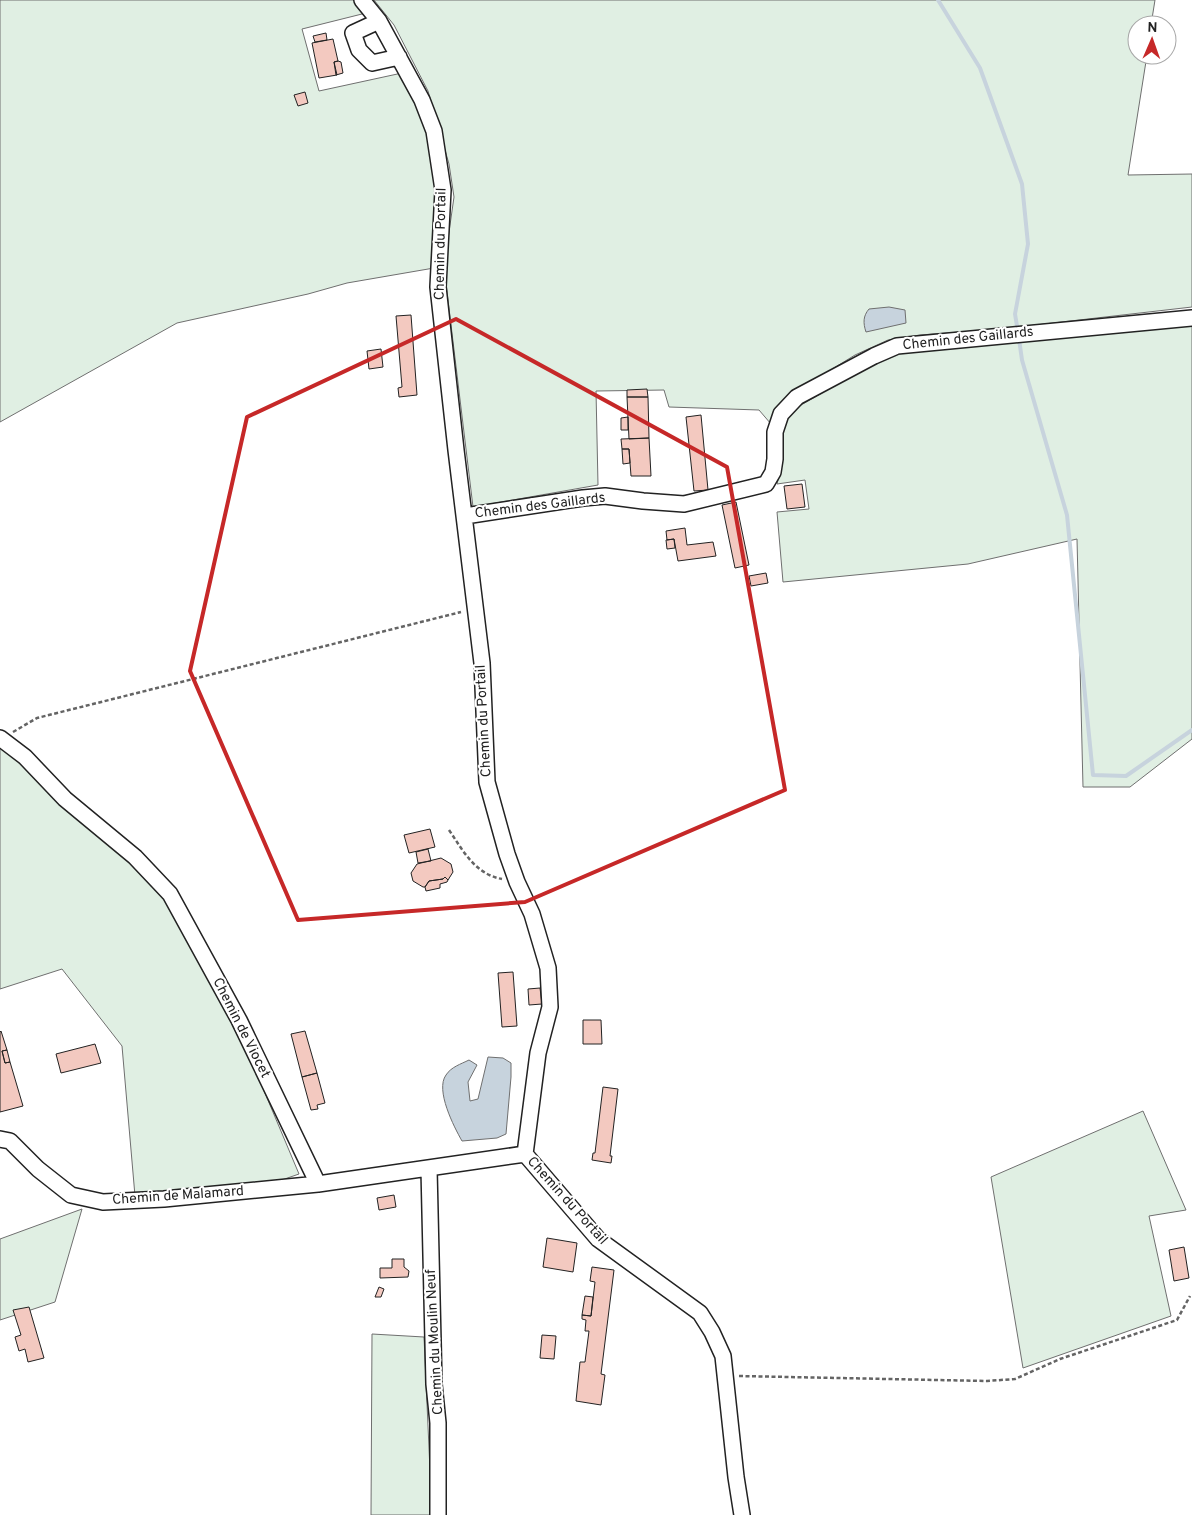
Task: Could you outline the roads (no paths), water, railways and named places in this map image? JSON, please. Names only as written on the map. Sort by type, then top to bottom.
[{"type":"street","name":"Chemin du Portail","points":[[362,0],[379,21],[422,100],[434,132],[443,190],[438,287],[482,663],[487,782],[516,882],[532,914],[548,968],[550,1007],[538,1053],[524,1154],[598,1239],[700,1313],[712,1332],[723,1356],[742,1515]]},
{"type":"street","points":[[379,21],[354,33],[359,50],[372,63],[399,57]]},
{"type":"street","name":"Chemin des Gaillards","points":[[465,516],[605,496],[684,504],[766,484],[773,472],[775,432],[781,414],[792,402],[797,397],[874,356],[897,346],[1192,318]]},
{"type":"street","name":"Chemin de Viocet","points":[[1,738],[25,757],[65,798],[135,857],[170,894],[239,1020],[318,1184]]},
{"type":"street","name":"Chemin de Malamard","points":[[0,1140],[10,1141],[38,1169],[71,1195],[103,1202],[164,1199],[318,1184]]},
{"type":"street","points":[[318,1184],[524,1154]]},
{"type":"street","name":"Chemin du Moulin Neuf","points":[[429,1168],[434,1384],[438,1423],[438,1515]]},
{"type":"waterway","points":[[938,0],[980,68],[1022,184],[1028,244],[1015,314],[1018,332]]},
{"type":"waterway","points":[[1019,339],[1022,360],[1067,515],[1093,775],[1126,776],[1192,730]]}]
